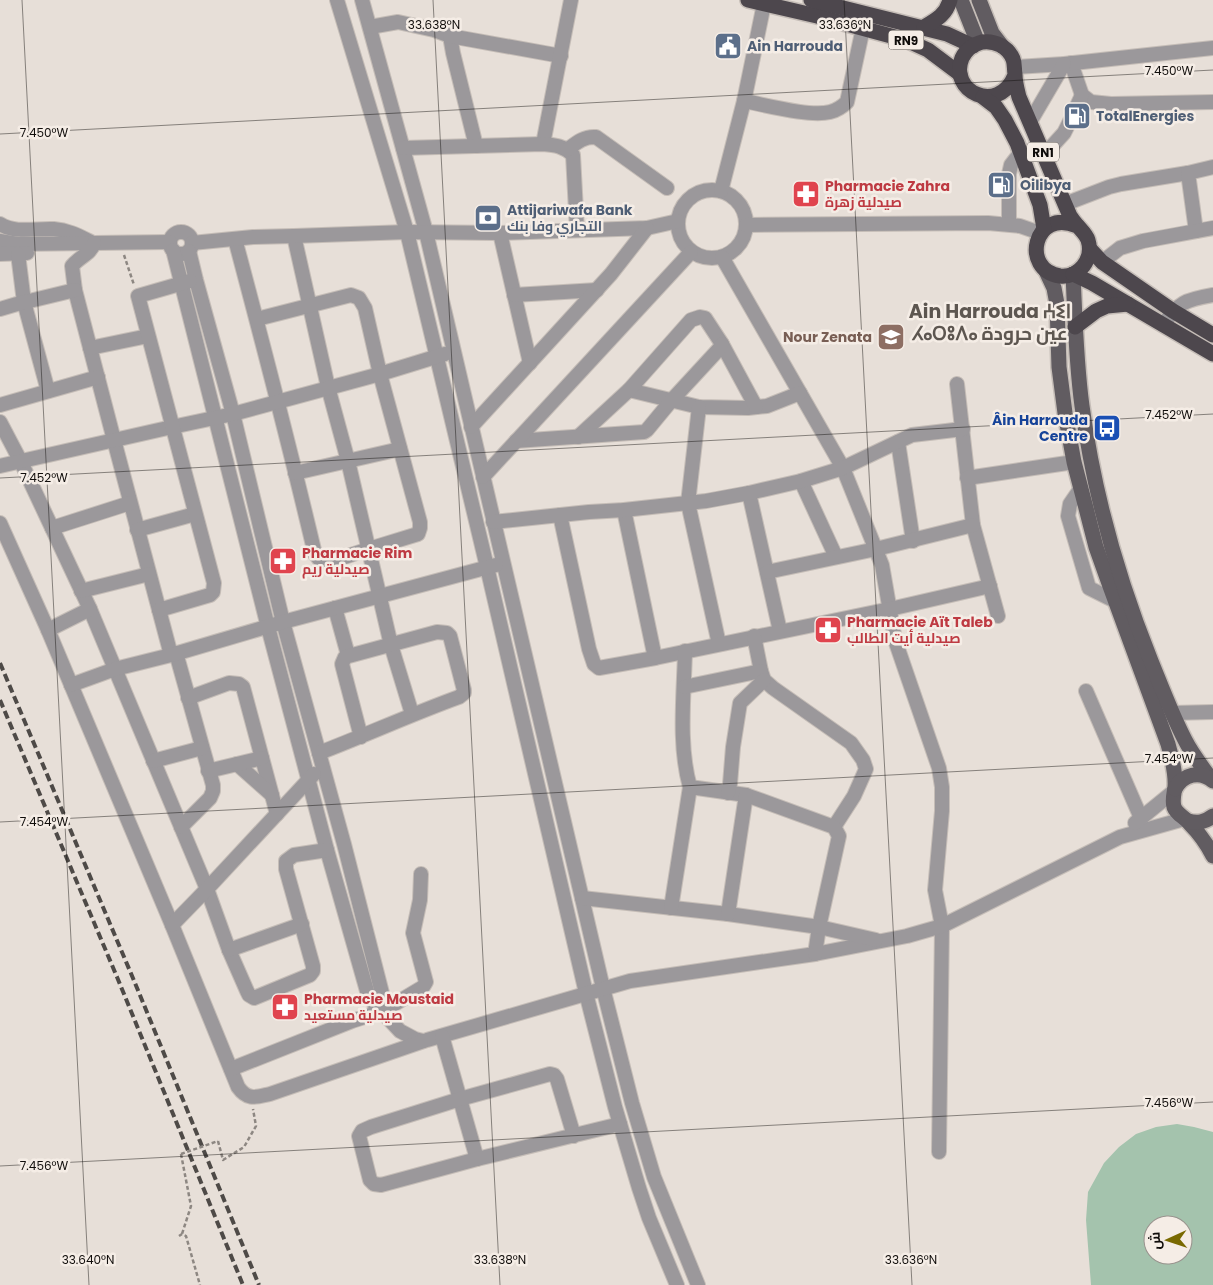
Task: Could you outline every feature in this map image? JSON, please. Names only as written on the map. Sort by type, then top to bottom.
[{"type":"highway","name":"RN9","points":[[748,0],[764,4],[818,4],[947,34],[975,45]]},
{"type":"highway","points":[[924,28],[941,17],[950,0]]},
{"type":"highway","name":"RN9","points":[[818,4],[863,28],[906,40],[928,50],[960,74]]},
{"type":"highway","points":[[960,74],[962,58],[975,45],[994,42],[1002,46]]},
{"type":"highway","name":"RN1","points":[[1002,46],[1013,58],[1019,97],[1070,216],[1086,236],[1090,249],[1102,262],[1173,311],[1213,335]]},
{"type":"highway","points":[[983,97],[991,97],[1006,90],[1011,83],[1015,71]]},
{"type":"highway","name":"RN1","points":[[960,74],[968,89],[996,107],[1005,120],[1021,152],[1040,205],[1042,231],[1037,241],[1036,249],[1040,264],[1046,270]]},
{"type":"highway","points":[[1042,231],[1052,224],[1060,222],[1069,222],[1077,226]]},
{"type":"highway","points":[[1046,270],[1055,275],[1073,274],[1085,264],[1089,257],[1090,249]]},
{"type":"highway","points":[[1073,274],[1092,283],[1213,354]]},
{"type":"highway","points":[[1075,327],[1096,311],[1107,306],[1128,304]]},
{"type":"main road","points":[[960,0],[975,45]]},
{"type":"main road","name":"RN1","points":[[979,0],[992,33],[1002,46]]},
{"type":"main road","points":[[1046,270],[1054,288],[1057,304],[1059,366],[1065,413],[1074,462],[1096,547],[1168,744],[1173,766],[1174,808],[1202,837],[1213,856]]},
{"type":"main road","points":[[1073,274],[1077,365],[1082,407],[1093,474],[1110,543],[1141,636],[1172,713],[1187,743],[1212,780]]},
{"type":"main road","points":[[1174,790],[1181,780],[1190,775],[1200,775],[1212,780]]},
{"type":"main road","points":[[1186,820],[1194,822],[1205,821],[1213,816]]},
{"type":"street","points":[[337,0],[407,232],[586,993],[620,1124],[649,1218],[677,1285]]},
{"type":"street","points":[[362,0],[426,232],[493,522],[632,1103],[654,1177],[698,1285]]},
{"type":"street","points":[[543,144],[571,0]]},
{"type":"street","points":[[721,191],[744,101],[764,4]]},
{"type":"street","points":[[370,27],[398,22],[434,30],[450,36],[561,56]]},
{"type":"street","points":[[744,101],[806,112],[829,112],[841,108],[847,102],[863,28]]},
{"type":"street","points":[[450,36],[476,146]]},
{"type":"street","points":[[1015,71],[1213,48]]},
{"type":"street","points":[[1068,64],[1082,95],[1091,102],[1101,104],[1213,102]]},
{"type":"street","points":[[1030,122],[1068,64]]},
{"type":"street","points":[[1044,155],[1064,133],[1082,95]]},
{"type":"street","points":[[567,150],[580,140],[596,136],[667,188]]},
{"type":"street","points":[[403,148],[543,144],[558,146],[567,150],[573,156],[577,230]]},
{"type":"street","points":[[1009,224],[1009,174],[1011,165],[1021,152]]},
{"type":"street","points":[[1065,204],[1109,187],[1188,174],[1213,167]]},
{"type":"street","points":[[1188,174],[1196,231]]},
{"type":"street","points":[[710,190],[721,191],[731,196],[740,204],[746,225],[744,235],[738,246],[732,252],[714,259],[691,252],[683,243],[678,228],[681,209],[689,198],[700,192],[710,190]]},
{"type":"street","points":[[746,225],[978,223],[1009,224],[1042,231]]},
{"type":"street","points":[[0,224],[10,229],[55,229],[71,232],[94,243],[172,246]]},
{"type":"street","points":[[471,427],[597,290],[649,228]]},
{"type":"street","points":[[191,247],[235,239],[294,236],[407,232],[500,233],[678,228]]},
{"type":"street","points":[[1102,262],[1120,248],[1143,241],[1213,228]]},
{"type":"street","points":[[383,1011],[382,993],[283,622],[232,414],[196,280],[190,236],[180,233],[173,236],[172,246],[181,284],[308,780],[370,998],[400,1031],[423,1041]]},
{"type":"street","points":[[500,233],[530,363]]},
{"type":"street","points":[[294,236],[328,388],[348,461],[391,645],[412,714]]},
{"type":"street","points":[[235,239],[278,401],[315,554],[323,564],[418,534],[420,522],[380,374],[365,308],[359,298],[351,295],[257,320]]},
{"type":"street","points":[[0,241],[90,252],[94,243]]},
{"type":"street","points":[[0,254],[64,252],[75,254],[80,250]]},
{"type":"street","points":[[80,250],[72,266],[75,290],[159,610],[188,698],[213,785],[210,798],[180,826]]},
{"type":"street","points":[[483,477],[691,252]]},
{"type":"street","points":[[18,254],[24,302],[48,392]]},
{"type":"street","points":[[722,257],[843,468],[882,565],[895,640],[939,768],[942,787],[942,811],[935,890],[942,926],[939,1152]]},
{"type":"street","points":[[159,610],[210,595],[213,592],[214,583],[138,296],[196,280]]},
{"type":"street","points":[[0,309],[75,290]]},
{"type":"street","points":[[514,295],[597,290]]},
{"type":"street","points":[[1163,325],[1173,311],[1187,300],[1213,295]]},
{"type":"street","points":[[578,437],[629,390],[691,320],[700,317],[704,318],[722,344],[756,407]]},
{"type":"street","points":[[90,348],[148,336]]},
{"type":"street","points":[[516,442],[644,432],[722,344]]},
{"type":"street","points":[[0,466],[232,414],[454,352]]},
{"type":"street","points":[[0,405],[98,377]]},
{"type":"street","points":[[957,384],[973,525],[998,616]]},
{"type":"street","points":[[629,390],[699,407],[767,406],[800,393]]},
{"type":"street","points":[[699,407],[688,503],[719,644]]},
{"type":"street","points":[[0,422],[21,462],[90,609],[207,889],[229,950],[249,995],[254,998],[310,976],[313,971],[286,869],[286,861],[294,855],[327,850]]},
{"type":"street","points":[[493,522],[706,501],[749,493],[801,481],[843,468],[912,436],[962,429]]},
{"type":"street","points":[[898,442],[913,541]]},
{"type":"street","points":[[296,473],[400,449]]},
{"type":"street","points":[[967,478],[1074,462]]},
{"type":"street","points":[[801,481],[836,557]]},
{"type":"street","points":[[749,493],[780,631]]},
{"type":"street","points":[[52,528],[130,503]]},
{"type":"street","points":[[624,510],[655,658]]},
{"type":"street","points":[[137,530],[195,514]]},
{"type":"street","points":[[560,515],[589,649],[594,664],[599,668],[890,609],[990,586]]},
{"type":"street","points":[[0,523],[48,630],[232,1068],[238,1087],[243,1094],[251,1097],[270,1094],[423,1041],[630,981],[815,954],[907,936],[942,926],[1120,837],[1186,820]]},
{"type":"street","points":[[767,572],[913,541],[973,525]]},
{"type":"street","points":[[71,685],[115,669],[174,654],[268,626],[503,564]]},
{"type":"street","points":[[81,591],[149,574]]},
{"type":"street","points":[[335,608],[348,655]]},
{"type":"street","points":[[48,630],[90,609]]},
{"type":"street","points":[[172,925],[308,780],[321,759],[361,737],[464,693],[450,636],[447,633],[436,632],[345,657],[342,668],[361,737]]},
{"type":"street","points":[[754,636],[762,675],[773,688],[851,743],[863,760],[866,769],[854,796],[834,827]]},
{"type":"street","points":[[671,908],[690,788],[685,769],[683,745],[685,651]]},
{"type":"street","points":[[684,687],[762,675]]},
{"type":"street","points":[[728,793],[732,747],[740,703],[762,675]]},
{"type":"street","points":[[188,698],[229,683],[240,684],[243,687],[276,814]]},
{"type":"street","points":[[1086,691],[1141,818]]},
{"type":"street","points":[[1172,713],[1213,712]]},
{"type":"street","points":[[153,761],[202,748]]},
{"type":"street","points":[[208,771],[262,758]]},
{"type":"street","points":[[237,764],[272,796]]},
{"type":"street","points":[[690,788],[746,795],[834,827],[839,836],[815,954]]},
{"type":"street","points":[[1120,837],[1174,790]]},
{"type":"street","points":[[728,914],[746,795]]},
{"type":"street","points":[[232,1068],[383,1011],[423,988],[426,982],[413,933],[420,900],[421,874]]},
{"type":"street","points":[[582,898],[728,914],[819,927],[881,941]]},
{"type":"street","points":[[229,950],[302,924]]},
{"type":"street","points":[[442,1036],[478,1159]]},
{"type":"street","points":[[574,1136],[557,1079],[554,1075],[550,1074],[460,1099],[371,1127],[362,1131],[359,1141],[370,1180],[374,1184],[381,1185],[478,1159],[574,1136],[620,1124]]},
{"type":"path","points":[[120,243],[138,296]]},
{"type":"path","points":[[178,1236],[182,1234],[191,1206],[181,1154],[218,1141],[223,1160],[244,1147],[256,1126],[251,1097]]},
{"type":"path","points":[[182,1234],[186,1236],[200,1285]]},
{"type":"green space","points":[[1177,1124],[1213,1132],[1213,1285],[1091,1285],[1086,1220],[1088,1192],[1104,1163],[1119,1147],[1136,1134],[1156,1127]]},
{"type":"railway","points":[[0,663],[135,983],[259,1285]]},
{"type":"railway","points":[[0,700],[117,977],[243,1285]]},
{"type":"place","name":"Ain Harrouda","points":[[728,46]]},
{"type":"place","name":"TotalEnergies","points":[[1077,116]]},
{"type":"place","name":"Oilibya","points":[[1001,185]]},
{"type":"place","name":"Pharmacie Zahra صيدلية زهرة","points":[[806,194]]},
{"type":"place","name":"Attijariwafa Bank التجاري وفا بنك","points":[[488,218]]},
{"type":"place","name":"Nour Zenata","points":[[891,337]]},
{"type":"place","name":"Âin Harrouda Centre","points":[[1107,428]]},
{"type":"place","name":"Pharmacie Rim صيدلية ريم","points":[[283,561]]},
{"type":"place","name":"Pharmacie Aït Taleb صيدلية أيت الطالب","points":[[828,630]]},
{"type":"place","name":"Pharmacie Moustaid صيدلية مستعيد","points":[[285,1007]]},
{"type":"district","name":"Ain Harrouda ⵄⵉⵏ ⵃⴰⵔⵓⴷⴰ عين حرودة","points":[[990,322]]}]
